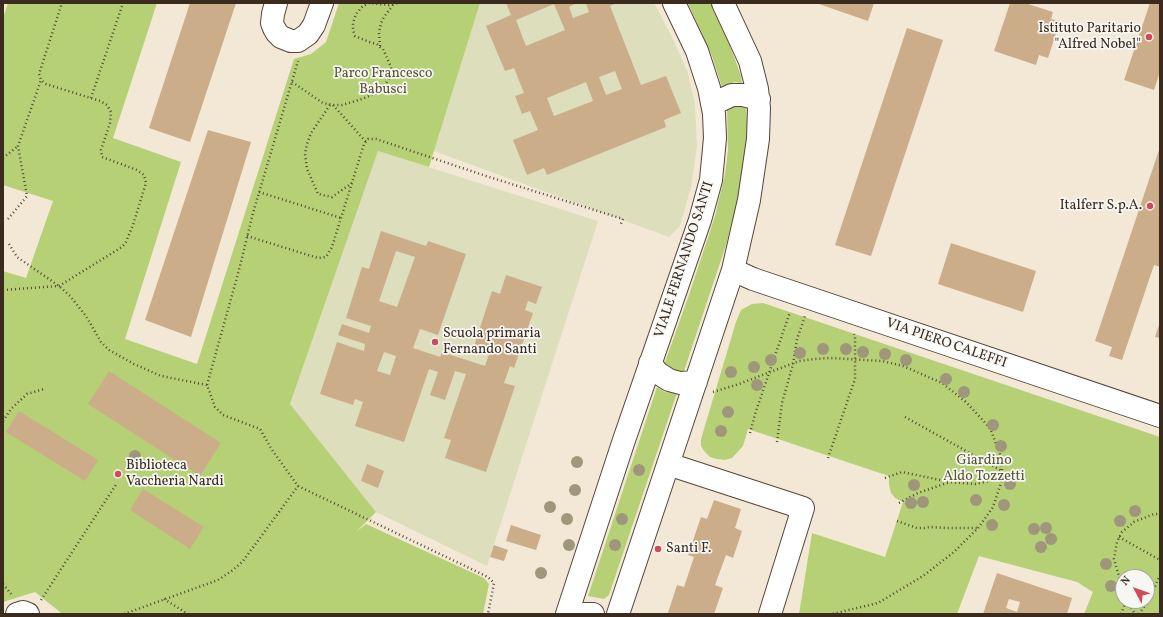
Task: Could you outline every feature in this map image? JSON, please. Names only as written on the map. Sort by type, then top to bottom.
[{"type":"street","points":[[276,3],[272,14],[272,23],[277,33],[281,37],[291,41],[303,39],[308,34],[314,25],[322,3]]},
{"type":"street","name":"VIALE FERNANDO SANTI","points":[[567,614],[650,363],[700,220],[713,170],[715,151],[713,107],[709,88],[701,61],[674,3]]},
{"type":"street","points":[[618,614],[668,464],[703,387],[744,227],[752,182],[758,139],[759,99],[750,61],[724,3]]},
{"type":"street","points":[[713,107],[719,101],[732,95],[742,94],[759,99]]},
{"type":"street","name":"VIA PIERO CALEFFI","points":[[733,270],[760,281],[1160,416]]},
{"type":"street","points":[[650,363],[658,373],[669,380],[703,387]]},
{"type":"street","points":[[668,464],[803,508],[770,614]]},
{"type":"street","points":[[17,614],[34,609]]},
{"type":"street","points":[[579,614],[593,614]]},
{"type":"path","points":[[3,290],[59,286],[122,247],[126,242],[146,183],[144,175],[137,170],[102,156],[101,150],[110,123],[111,112],[107,105],[91,98],[46,84],[41,80],[38,74],[62,3]]},
{"type":"path","points":[[91,98],[123,3]]},
{"type":"path","points":[[399,3],[389,5],[369,3],[363,6],[356,14],[353,23],[355,36],[380,46],[383,49],[391,67],[392,74],[382,91],[342,105],[331,105],[323,103],[292,82],[259,192],[207,386],[215,407],[223,415],[260,429],[272,450],[298,486],[488,577],[494,583],[488,614]]},
{"type":"path","points":[[380,46],[379,33],[381,23],[384,16],[393,4]]},
{"type":"path","points":[[8,218],[26,196],[18,146],[41,80]]},
{"type":"path","points":[[331,105],[366,142]]},
{"type":"path","points":[[331,105],[311,133],[305,154],[307,169],[318,194],[332,197],[352,183]]},
{"type":"path","points":[[247,236],[318,258],[326,257],[332,248],[364,144],[368,139],[376,139],[486,176],[623,219],[620,226]]},
{"type":"path","points":[[3,158],[18,146]]},
{"type":"path","points":[[259,192],[341,218]]},
{"type":"path","points":[[9,244],[17,257],[59,286],[86,316],[101,342],[109,350],[134,364],[161,376],[207,386]]},
{"type":"path","points":[[750,433],[791,308]]},
{"type":"path","points":[[777,442],[782,403],[793,364],[798,334],[806,313]]},
{"type":"path","points":[[828,458],[855,380],[856,337],[851,328]]},
{"type":"path","points":[[703,387],[726,388],[793,364],[814,359],[830,358],[882,361],[903,366],[942,383],[966,402],[990,428],[1001,457],[1001,483],[992,507],[978,528],[954,552],[929,571],[878,603],[832,614]]},
{"type":"path","points":[[3,420],[11,409],[27,394],[44,389]]},
{"type":"path","points":[[905,417],[1002,471]]},
{"type":"path","points":[[886,478],[902,472],[950,482],[975,484],[1001,479]]},
{"type":"path","points":[[899,503],[918,493],[950,482]]},
{"type":"path","points":[[34,609],[117,483]]},
{"type":"path","points":[[124,614],[218,580],[233,570],[243,561],[298,486]]},
{"type":"path","points":[[1117,569],[1114,559],[1117,542],[1122,532],[1134,522],[1154,514],[1160,514]]},
{"type":"path","points":[[897,521],[917,528],[978,528]]},
{"type":"path","points":[[1119,537],[1160,560]]},
{"type":"path","points":[[1139,614],[1149,600],[1160,575]]},
{"type":"path","points":[[164,599],[188,614]]},
{"type":"shaded area","points":[[480,3],[654,3],[672,37],[688,73],[695,104],[697,146],[691,187],[680,226],[669,237],[434,151]]},
{"type":"shaded area","name":"Scuola primaria Fernando Santi","points":[[378,151],[598,221],[487,566],[376,512],[290,404]]},
{"type":"green space","name":"Parco Francesco Babusci","points":[[8,3],[157,3],[113,138],[181,162],[125,339],[197,364],[294,59],[311,54],[326,42],[339,3],[480,3],[429,167],[378,151],[290,404],[376,512],[356,532],[366,524],[484,578],[489,584],[483,614],[61,614],[35,592],[3,602],[3,271],[26,278],[53,201],[3,185],[3,18]]},
{"type":"green space","points":[[688,3],[712,3],[729,43],[741,76],[742,83],[734,82],[722,87],[712,56]]},
{"type":"green space","points":[[733,106],[746,108],[748,132],[744,177],[726,245],[684,371],[676,371],[664,365],[715,216],[725,174],[728,150],[727,109]]},
{"type":"green space","name":"Giardino Aldo Tozzetti","points":[[763,303],[1160,437],[1160,614],[1084,614],[1093,592],[1077,582],[979,556],[957,614],[799,614],[812,533],[885,557],[903,502],[895,498],[891,493],[889,476],[748,429],[743,446],[732,458],[725,460],[717,459],[710,457],[705,452],[701,446],[701,439],[736,322],[741,310],[752,304]]},
{"type":"green space","points":[[657,387],[665,392],[677,393],[609,595],[604,599],[588,596]]},
{"type":"building","points":[[190,3],[236,3],[190,142],[149,128]]},
{"type":"building","points":[[506,3],[577,3],[569,7],[573,18],[589,12],[586,3],[616,3],[610,6],[641,85],[666,76],[681,113],[664,120],[666,127],[547,175],[544,168],[527,175],[513,140],[538,130],[530,111],[522,114],[515,96],[524,93],[514,68],[505,71],[486,26],[511,15]],"holes":[[[554,4],[565,30],[526,46],[516,20]],[[615,71],[622,89],[606,95],[599,77]],[[586,82],[593,101],[554,116],[547,98]]]},
{"type":"building","points":[[816,3],[874,3],[868,21]]},
{"type":"building","points":[[1010,3],[1025,3],[1053,12],[1051,19],[1060,21],[1048,58],[1039,55],[1036,65],[994,51]]},
{"type":"building","name":"Istituto Paritario \"Alfred Nobel\"","points":[[1150,3],[1160,3],[1160,72],[1154,90],[1124,80]]},
{"type":"building","points":[[907,28],[943,40],[871,256],[835,245]]},
{"type":"building","points":[[208,130],[251,142],[191,337],[145,320]]},
{"type":"building","name":"Italferr S.p.A.","points":[[1160,147],[1160,267],[1154,265],[1122,360],[1109,356],[1112,347],[1095,341]]},
{"type":"building","points":[[381,231],[426,246],[428,241],[466,254],[438,335],[420,329],[413,348],[440,357],[442,352],[485,366],[490,351],[474,346],[492,291],[500,294],[506,275],[542,287],[536,304],[528,301],[525,310],[533,313],[514,368],[510,366],[504,383],[515,386],[486,472],[445,458],[451,440],[444,438],[466,374],[455,371],[445,400],[430,395],[438,372],[429,369],[404,442],[355,426],[363,402],[355,399],[353,405],[320,394],[337,342],[364,351],[365,344],[338,335],[342,324],[369,333],[371,326],[346,318],[362,267],[369,269]],"holes":[[[396,251],[415,257],[397,307],[379,301]],[[384,352],[396,356],[390,375],[377,371]]]},
{"type":"building","points":[[951,243],[1036,271],[1023,312],[938,284]]},
{"type":"building","points":[[1160,322],[1160,338],[1155,337]]},
{"type":"building","points":[[109,371],[221,443],[200,476],[88,404]]},
{"type":"building","points":[[19,411],[98,460],[85,481],[6,432]]},
{"type":"building","points":[[367,464],[384,471],[378,488],[361,481]]},
{"type":"building","points":[[143,489],[204,527],[190,549],[130,510]]},
{"type":"building","points":[[714,500],[741,509],[735,528],[742,531],[733,558],[726,555],[715,585],[723,588],[714,614],[668,613],[677,585],[684,587],[694,557],[688,555],[701,517],[707,519]]},
{"type":"building","points":[[511,525],[541,535],[536,550],[506,541]]},
{"type":"building","points":[[494,545],[508,550],[504,561],[490,557]]},
{"type":"building","points":[[997,573],[1072,598],[1067,614],[983,614]],"holes":[[[1009,599],[1020,602],[1017,612],[1006,608]]]},
{"type":"place","name":"Istituto Paritario \"Alfred Nobel\"","points":[[1149,37]]},
{"type":"place","name":"Italferr S.p.A.","points":[[1150,206]]},
{"type":"place","name":"Scuola primaria Fernando Santi","points":[[435,342]]},
{"type":"place","name":"Biblioteca Vaccheria Nardi","points":[[118,474]]},
{"type":"place","name":"Santi F.","points":[[658,549]]}]
